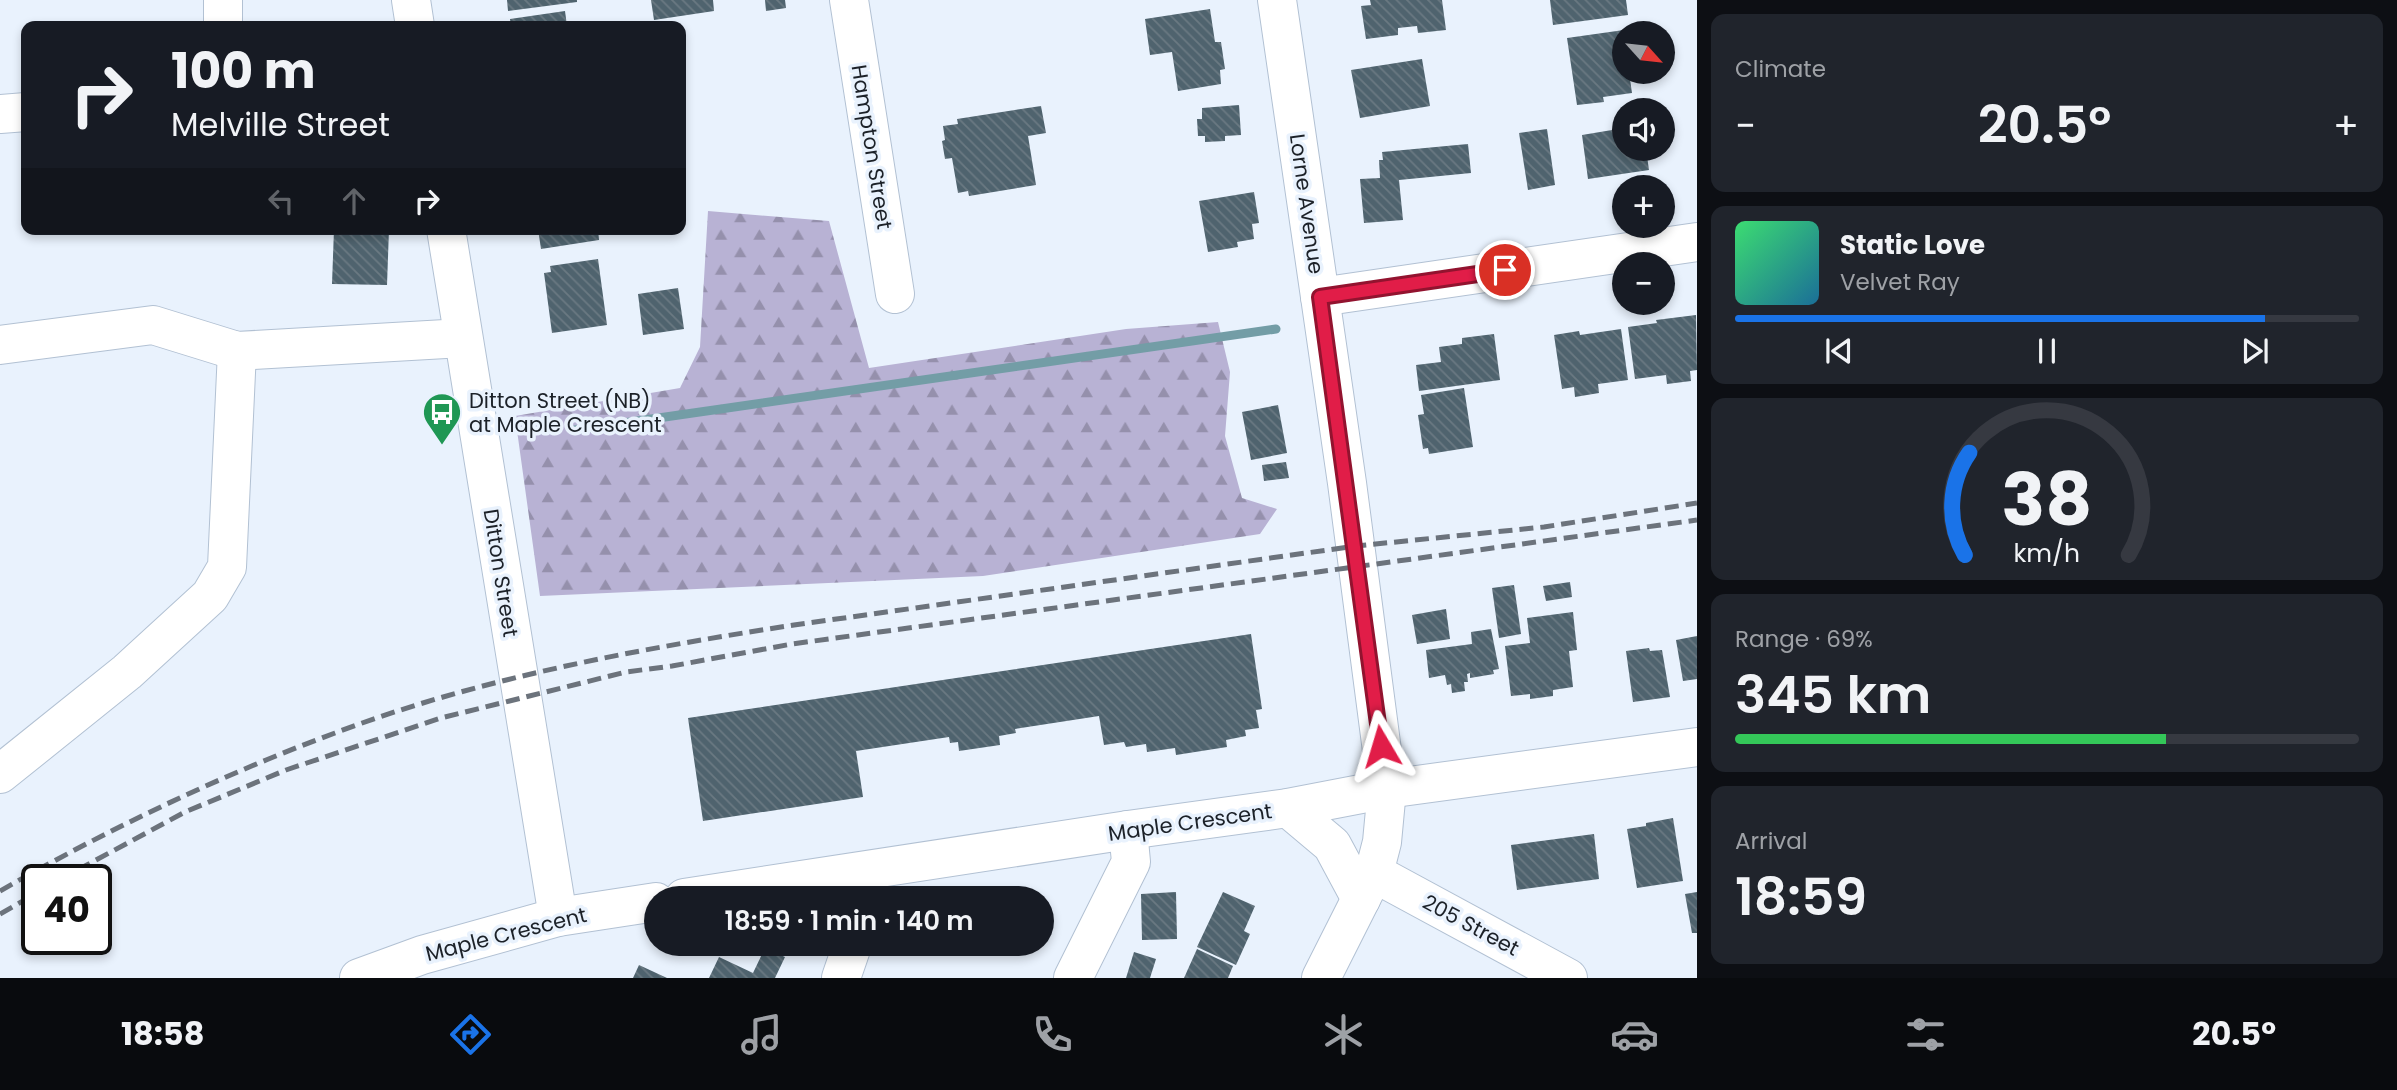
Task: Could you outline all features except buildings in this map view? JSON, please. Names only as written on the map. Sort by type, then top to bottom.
[{"type":"street","points":[[223,0],[223,21]]},
{"type":"street","points":[[411,0],[414,21]]},
{"type":"street","name":"Hampton Street","points":[[849,0],[895,295]]},
{"type":"street","name":"Lorne Avenue","points":[[1277,0],[1387,789],[1382,842],[1367,886],[1321,978]]},
{"type":"street","points":[[0,114],[21,112]]},
{"type":"street","name":"Ditton Street","points":[[447,235],[558,917]]},
{"type":"street","points":[[1320,297],[1697,242]]},
{"type":"street","points":[[0,345],[153,325],[237,351],[463,338]]},
{"type":"street","points":[[0,774],[127,672],[210,596],[228,568],[237,351]]},
{"type":"street","name":"Maple Crescent","points":[[853,885],[1128,830],[1288,808],[1387,789],[1697,747]]},
{"type":"street","points":[[1288,808],[1332,845],[1367,886]]},
{"type":"street","points":[[1073,978],[1131,862],[1128,830]]},
{"type":"street","name":"205 Street","points":[[1367,886],[1567,978]]},
{"type":"street","name":"Maple Crescent","points":[[359,978],[422,955],[558,917],[644,904]]},
{"type":"street","points":[[841,978],[849,956]]},
{"type":"green space","points":[[708,211],[829,221],[869,368],[1126,329],[1218,322],[1230,372],[1225,436],[1242,498],[1277,509],[1260,534],[983,576],[540,596],[515,416],[680,388],[700,347]]},
{"type":"waterway","points":[[575,430],[1276,329]]},
{"type":"railway","points":[[0,891],[164,805],[249,767],[391,713],[562,667],[794,625],[1356,546],[1544,527],[1697,503]]},
{"type":"railway","points":[[89,864],[185,812],[286,770],[441,718],[626,672],[792,644],[1697,520]]},
{"type":"railway","points":[[0,914],[21,902]]},
{"type":"place","name":"Ditton Street (NB) at Maple Crescent","points":[[442,446]]},
{"type":"route","points":[[1381,746],[1320,297],[1505,270]]}]
